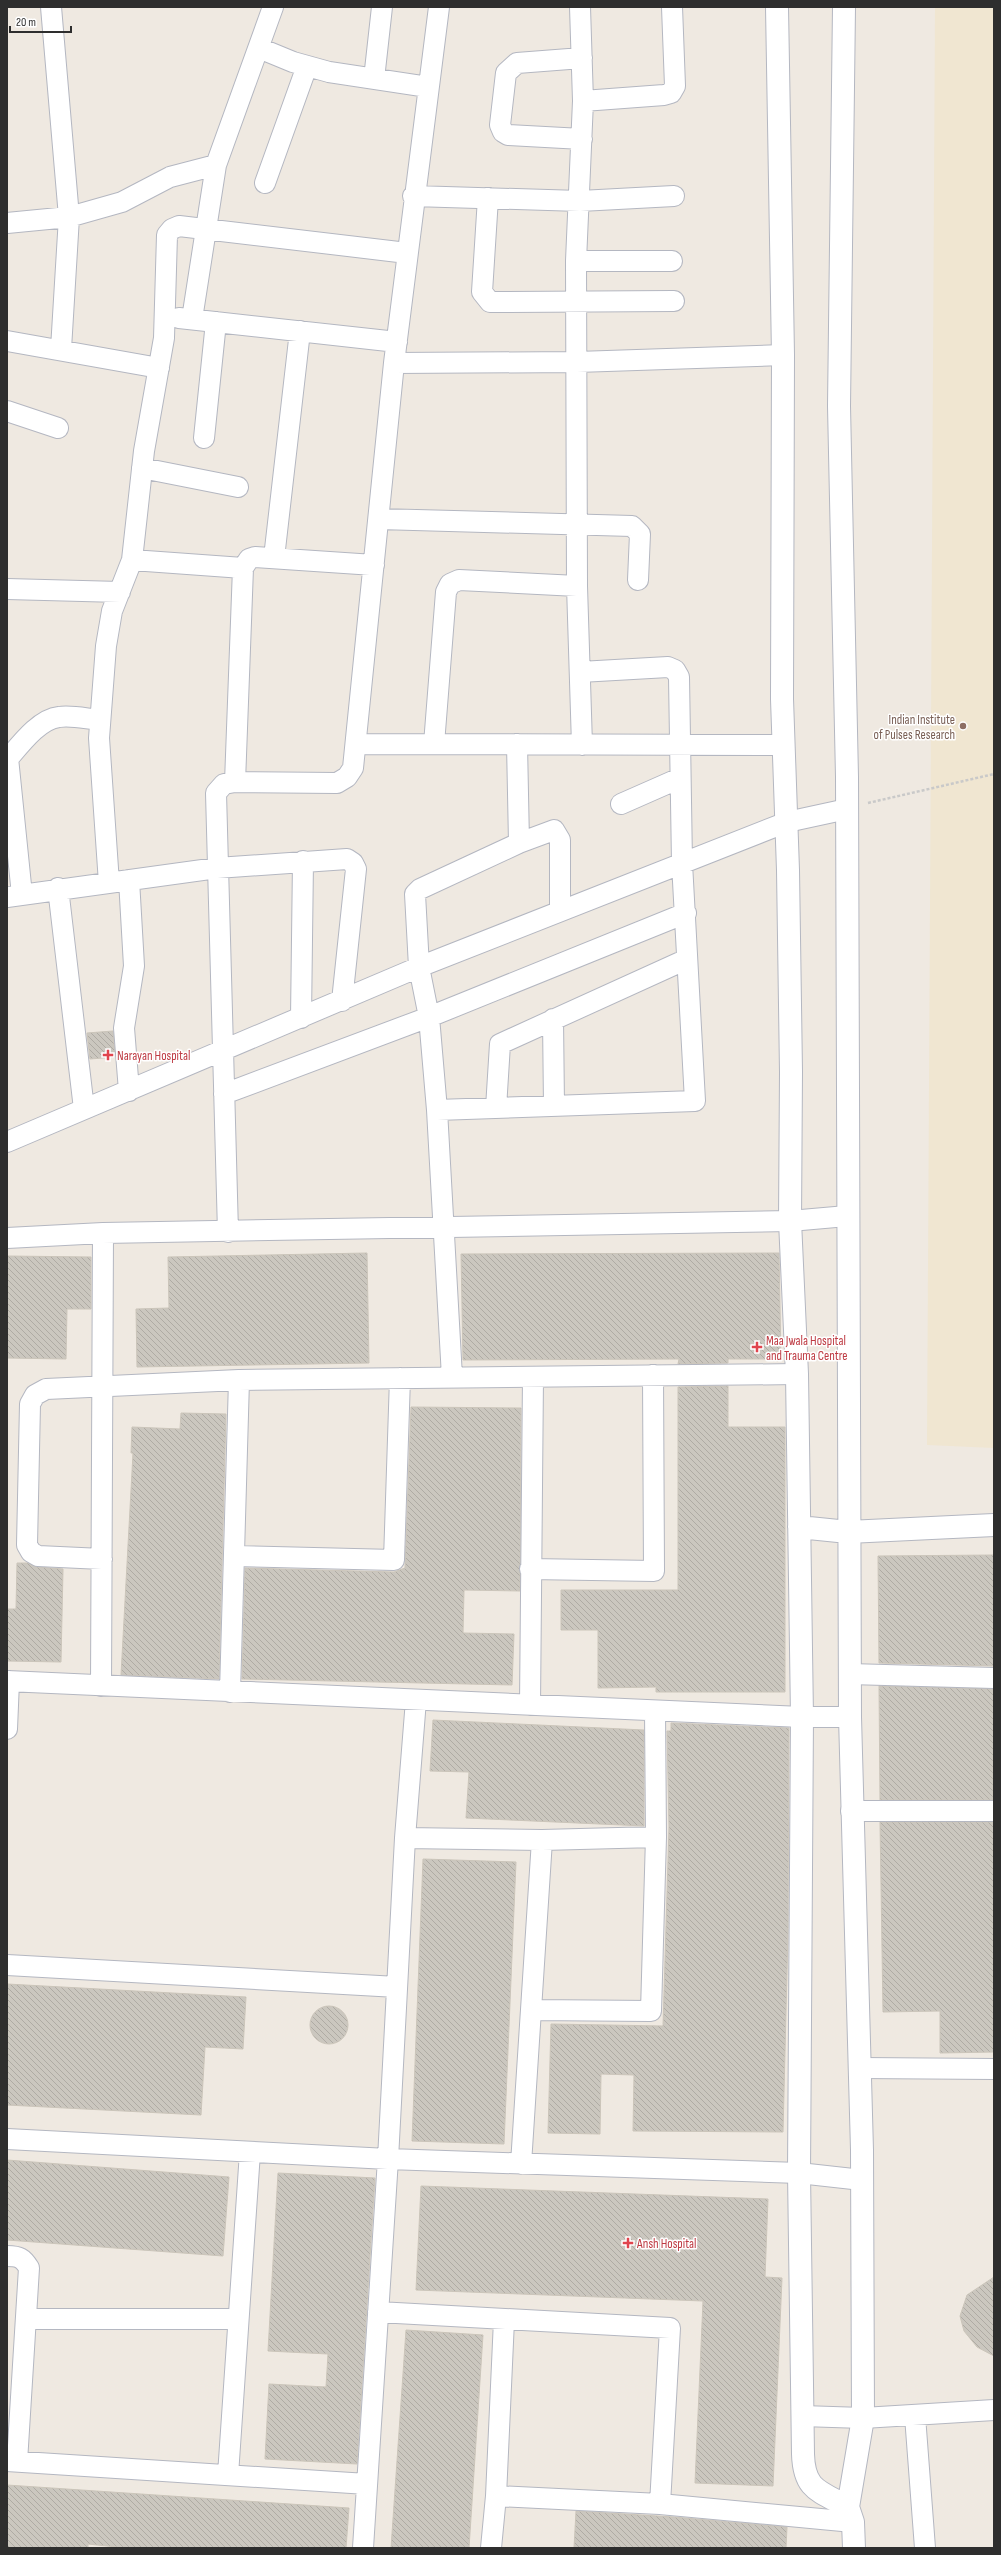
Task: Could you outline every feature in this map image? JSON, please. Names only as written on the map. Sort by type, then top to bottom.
[{"type":"street","points":[[51,7],[69,217],[61,350]]},
{"type":"street","points":[[192,319],[216,165],[273,7]]},
{"type":"street","points":[[374,79],[382,7]]},
{"type":"street","points":[[228,1232],[216,793],[224,784],[235,782],[337,783],[347,777],[353,768],[394,363],[413,196],[439,7]]},
{"type":"street","points":[[580,7],[583,101],[580,201],[576,261],[579,525],[578,586],[582,745]]},
{"type":"street","points":[[583,101],[664,95],[671,93],[675,86],[672,7]]},
{"type":"street","points":[[777,7],[782,355],[784,745],[791,1072],[790,1221],[797,1374],[802,1717],[799,2173],[802,2416],[804,2471],[812,2487],[850,2514]]},
{"type":"street","points":[[844,7],[839,406],[846,809],[849,1674],[860,2068],[863,2418],[850,2514],[854,2548]]},
{"type":"street","points":[[259,48],[307,66],[374,79],[428,87]]},
{"type":"street","points":[[582,58],[517,63],[511,67],[506,73],[500,125],[503,132],[508,135],[582,139]]},
{"type":"street","points":[[265,183],[307,66]]},
{"type":"street","points":[[7,223],[69,217],[122,202],[170,177],[216,165]]},
{"type":"street","points":[[413,196],[580,201],[674,196]]},
{"type":"street","points":[[488,198],[482,292],[484,298],[490,302],[674,301]]},
{"type":"street","points":[[108,883],[100,764],[100,720],[108,630],[112,611],[132,560],[147,429],[159,368],[165,317],[167,235],[172,229],[180,226],[407,253]]},
{"type":"street","points":[[576,261],[672,261]]},
{"type":"street","points":[[165,317],[397,342]]},
{"type":"street","points":[[204,438],[216,322]]},
{"type":"street","points":[[274,558],[300,331]]},
{"type":"street","points":[[7,341],[159,368]]},
{"type":"street","points":[[394,363],[577,362],[782,355]]},
{"type":"street","points":[[7,411],[58,428]]},
{"type":"street","points":[[142,468],[238,487]]},
{"type":"street","points":[[378,518],[632,526],[637,528],[640,534],[638,580]]},
{"type":"street","points":[[235,782],[243,568],[249,559],[255,557],[374,565]]},
{"type":"street","points":[[132,560],[243,568]]},
{"type":"street","points":[[434,744],[446,592],[450,584],[459,580],[578,586]]},
{"type":"street","points":[[7,589],[120,592]]},
{"type":"street","points":[[437,1110],[695,1101],[687,959],[686,913],[682,863],[679,677],[674,670],[668,667],[580,672]]},
{"type":"street","points":[[100,720],[60,716],[50,719],[41,724],[8,759],[14,896],[58,888],[108,883],[217,868],[303,860],[347,859],[353,863],[356,869],[342,1001]]},
{"type":"street","points":[[356,744],[784,745]]},
{"type":"street","points":[[517,744],[519,843]]},
{"type":"street","points":[[621,804],[680,778]]},
{"type":"street","points":[[7,1142],[222,1050],[342,1001],[418,967],[786,822],[846,809]]},
{"type":"street","points":[[452,1378],[442,1226],[437,1110],[429,1017],[418,967],[415,894],[420,889],[519,843],[554,830],[558,833],[560,840],[560,911]]},
{"type":"street","points":[[302,1018],[303,860]]},
{"type":"street","points":[[129,880],[134,966],[124,1028],[129,1091]]},
{"type":"street","points":[[58,888],[84,1109]]},
{"type":"street","points":[[224,1094],[429,1017],[686,913]]},
{"type":"street","points":[[496,1108],[500,1044],[687,959]]},
{"type":"street","points":[[553,1019],[554,1106]]},
{"type":"street","points":[[7,1238],[103,1233],[790,1221],[847,1216]]},
{"type":"street","points":[[102,1686],[104,1388],[103,1233]]},
{"type":"street","points":[[102,1559],[38,1556],[31,1552],[27,1545],[30,1404],[35,1395],[46,1389],[104,1388],[240,1380],[797,1374]]},
{"type":"street","points":[[530,1569],[654,1571],[653,1375]]},
{"type":"street","points":[[530,1705],[530,1569],[533,1377]]},
{"type":"street","points":[[234,1556],[394,1560],[400,1378]]},
{"type":"street","points":[[230,1692],[240,1380]]},
{"type":"street","points":[[799,1527],[848,1532],[994,1525]]},
{"type":"street","points":[[849,1674],[994,1678]]},
{"type":"street","points":[[7,1729],[8,1681],[655,1711],[802,1717],[850,1717]]},
{"type":"street","points":[[363,2548],[388,2159],[405,1838],[416,1700]]},
{"type":"street","points":[[532,2010],[651,2010],[656,1838],[655,1711]]},
{"type":"street","points":[[852,1811],[994,1811]]},
{"type":"street","points":[[405,1838],[542,1840],[656,1838]]},
{"type":"street","points":[[521,2164],[542,1840]]},
{"type":"street","points":[[7,1965],[397,1987]]},
{"type":"street","points":[[860,2068],[994,2069]]},
{"type":"street","points":[[7,2139],[388,2159],[799,2173],[862,2180]]},
{"type":"street","points":[[228,2475],[250,2152]]},
{"type":"street","points":[[7,2256],[17,2256],[24,2260],[30,2268],[27,2318],[12,2461],[367,2484]]},
{"type":"street","points":[[378,2312],[670,2328],[660,2504]]},
{"type":"street","points":[[27,2318],[238,2319]]},
{"type":"street","points":[[491,2548],[496,2496],[504,2320]]},
{"type":"street","points":[[802,2416],[863,2418],[994,2410]]},
{"type":"street","points":[[915,2416],[925,2548]]},
{"type":"street","points":[[496,2496],[850,2514]]},
{"type":"path","points":[[846,809],[994,774]]},
{"type":"shaded area","name":"Indian Institute of Pulses Research","points":[[935,7],[994,7],[994,1448],[927,1445]]},
{"type":"building","points":[[113,1031],[115,1057],[90,1059],[87,1033]]},
{"type":"building","points":[[367,1253],[369,1363],[137,1367],[136,1309],[169,1308],[168,1257]]},
{"type":"building","points":[[779,1253],[781,1359],[728,1359],[728,1363],[678,1364],[679,1359],[463,1360],[461,1254]]},
{"type":"building","points":[[7,1256],[91,1257],[91,1309],[67,1309],[66,1359],[7,1358]]},
{"type":"building","points":[[728,1386],[728,1427],[785,1427],[785,1692],[656,1692],[656,1687],[598,1688],[598,1630],[561,1630],[561,1590],[678,1590],[678,1387]]},
{"type":"building","points":[[411,1407],[521,1408],[520,1591],[464,1590],[463,1633],[514,1634],[512,1685],[242,1679],[245,1568],[394,1572],[405,1568]]},
{"type":"building","points":[[181,1413],[226,1414],[219,1679],[121,1675],[133,1453],[131,1453],[132,1427],[180,1429]]},
{"type":"building","points":[[994,1555],[994,1666],[879,1663],[878,1556]]},
{"type":"building","points":[[17,1563],[28,1563],[37,1567],[63,1569],[61,1662],[7,1661],[7,1609],[16,1609]]},
{"type":"building","points":[[879,1686],[994,1689],[993,1800],[880,1800]]},
{"type":"building","points":[[433,1720],[644,1730],[644,1826],[466,1818],[469,1772],[430,1771]]},
{"type":"building","points":[[671,1723],[789,1728],[788,1933],[783,2132],[633,2131],[634,2075],[601,2074],[600,2134],[548,2133],[551,2024],[663,2026],[669,1827],[667,1731],[671,1731]]},
{"type":"building","points":[[880,1822],[994,1822],[994,2052],[940,2053],[940,2011],[883,2012]]},
{"type":"building","points":[[423,1859],[516,1862],[504,2144],[412,2141]]},
{"type":"building","points":[[7,1984],[246,1997],[243,2049],[205,2047],[201,2115],[7,2105]]},
{"type":"building","points":[[325,2006],[333,2006],[343,2011],[347,2018],[347,2032],[343,2039],[333,2044],[325,2044],[315,2039],[313,2036],[310,2029],[310,2021],[315,2011],[318,2009]]},
{"type":"building","points":[[7,2160],[229,2177],[223,2256],[7,2240]]},
{"type":"building","points":[[278,2173],[375,2178],[357,2464],[265,2459],[269,2384],[326,2387],[328,2354],[268,2351]]},
{"type":"building","points":[[421,2186],[768,2199],[765,2277],[782,2278],[773,2486],[695,2483],[703,2301],[416,2290]]},
{"type":"building","points":[[994,2277],[994,2356],[977,2347],[964,2331],[960,2316],[967,2295]]},
{"type":"building","points":[[406,2330],[483,2335],[469,2548],[391,2548]]},
{"type":"building","points":[[7,2485],[349,2508],[346,2548],[125,2548],[88,2544],[88,2548],[7,2548]]},
{"type":"building","points":[[576,2511],[674,2517],[787,2527],[786,2548],[574,2548]]},
{"type":"place","name":"Indian Institute of Pulses Research","points":[[963,726]]},
{"type":"place","name":"Narayan Hospital","points":[[108,1055]]},
{"type":"place","name":"Maa Jwala Hospital and Trauma Centre","points":[[757,1347]]},
{"type":"place","name":"Ansh Hospital","points":[[628,2243]]}]
